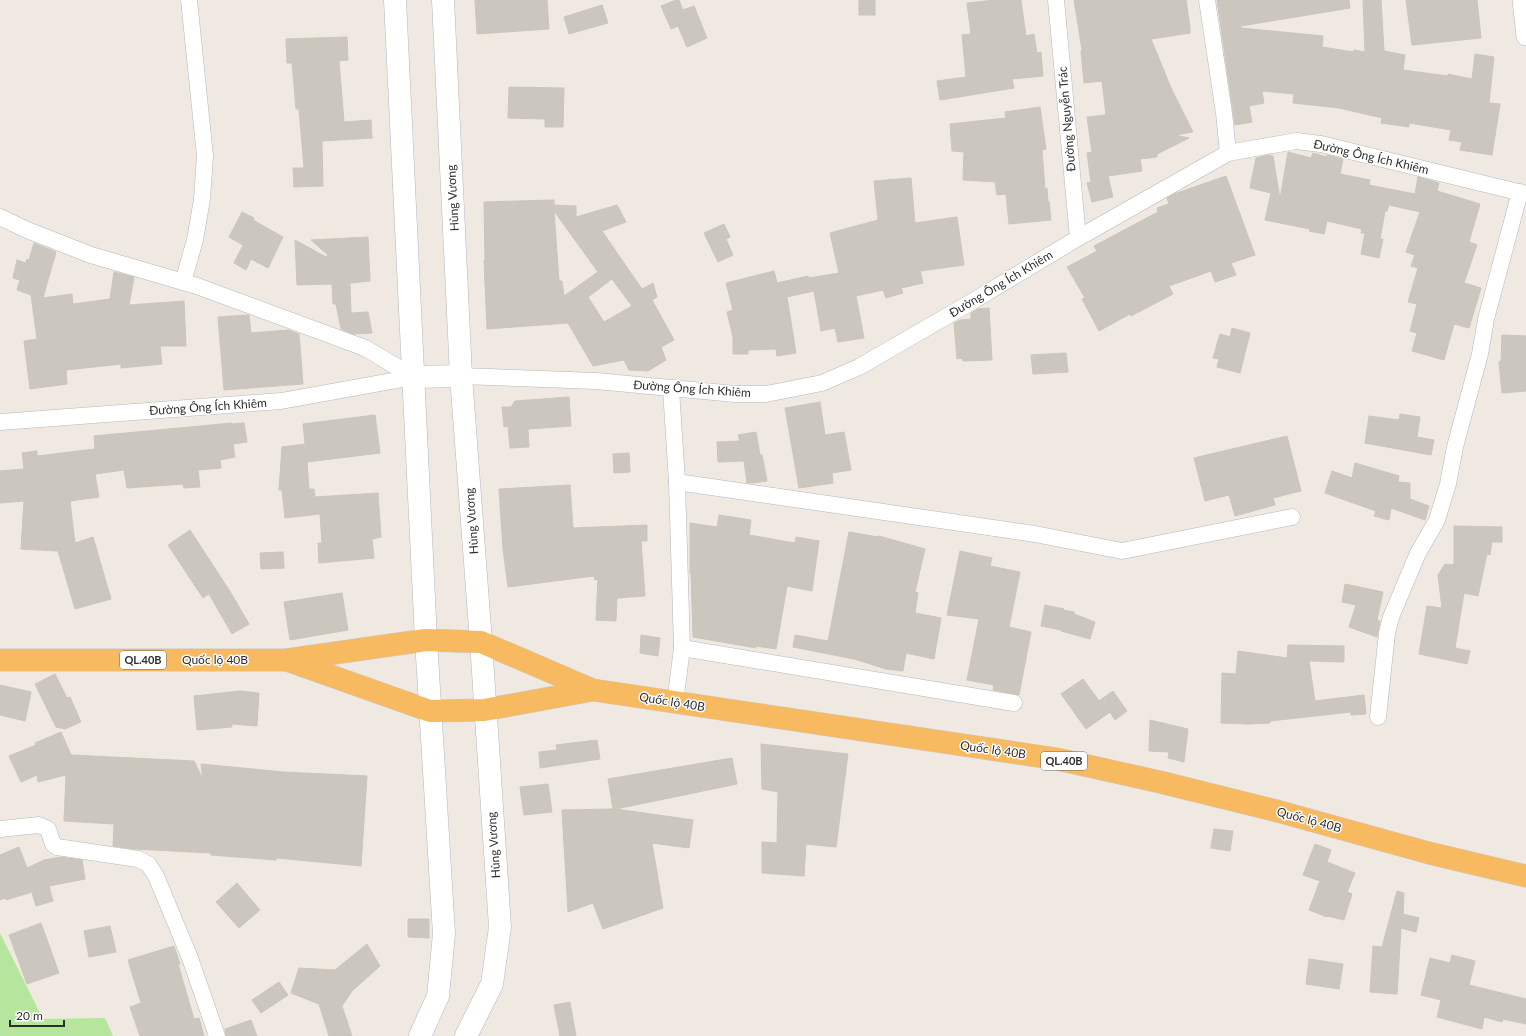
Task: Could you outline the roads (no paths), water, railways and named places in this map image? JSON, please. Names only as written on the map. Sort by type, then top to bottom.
[{"type":"highway","points":[[286,660],[426,640],[481,642],[593,690]]},
{"type":"highway","name":"Quốc lộ 40B","points":[[0,660],[286,660]]},
{"type":"highway","points":[[286,660],[430,711],[484,710],[593,690]]},
{"type":"highway","name":"Quốc lộ 40B","points":[[593,690],[1057,760],[1160,782],[1277,811],[1429,853],[1526,876]]},
{"type":"main road","points":[[395,0],[426,640],[444,934],[438,996],[420,1036]]},
{"type":"main road","name":"Hùng Vương","points":[[443,0],[461,376],[500,927],[492,984],[466,1036]]},
{"type":"main road","points":[[414,377],[461,376]]},
{"type":"street","points":[[183,282],[195,240],[202,198],[205,156],[189,0]]},
{"type":"street","name":"Đường Nguyễn Trác","points":[[1056,0],[1078,238]]},
{"type":"street","points":[[1206,0],[1224,112],[1228,153]]},
{"type":"street","points":[[1522,0],[1526,36]]},
{"type":"street","name":"Đường Ông Ích Khiêm","points":[[461,376],[596,381],[735,394],[766,394],[822,383],[858,367],[968,304],[1078,238],[1228,153],[1296,141],[1321,144],[1523,193]]},
{"type":"street","points":[[1378,718],[1387,633],[1391,617],[1418,553],[1437,520],[1448,484],[1455,447],[1480,354],[1488,312],[1523,193]]},
{"type":"street","points":[[0,217],[27,230],[91,255],[183,282],[365,348],[414,377]]},
{"type":"street","name":"Đường Ông Ích Khiêm","points":[[0,422],[281,401],[414,377]]},
{"type":"street","points":[[672,389],[677,482],[682,648],[675,702]]},
{"type":"street","points":[[677,482],[1035,534],[1122,551],[1292,517]]},
{"type":"street","points":[[682,648],[1014,703]]},
{"type":"street","points":[[0,830],[39,825],[48,829],[54,844],[57,847],[138,859],[148,864],[156,876],[190,958],[217,1036]]}]
